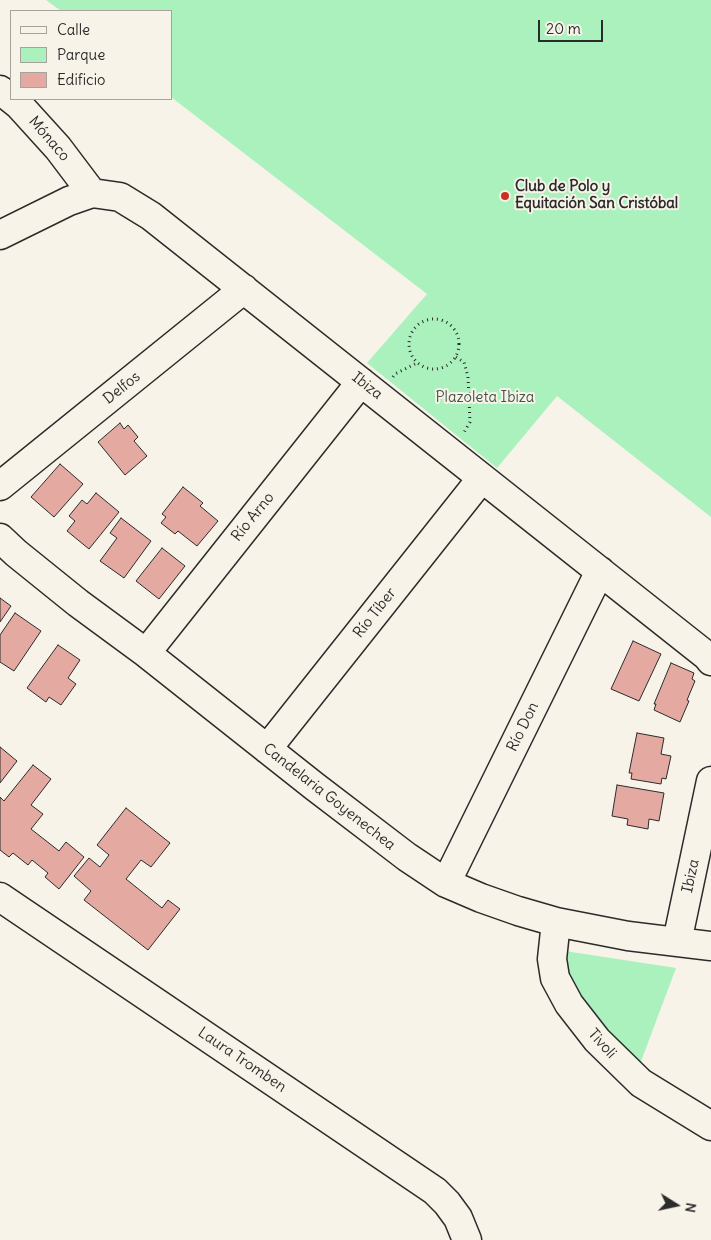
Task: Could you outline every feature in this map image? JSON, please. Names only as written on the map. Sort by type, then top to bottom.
[{"type":"street","name":"Mónaco","points":[[0,90],[10,98]]},
{"type":"street","name":"Mónaco","points":[[13,100],[58,148],[92,194]]},
{"type":"street","name":"Ibiza","points":[[0,235],[69,201],[92,194],[120,197],[151,216],[711,660]]},
{"type":"street","name":"Delfos","points":[[0,486],[244,289]]},
{"type":"street","name":"Río Arno","points":[[146,653],[361,382]]},
{"type":"street","name":"Río Tíber","points":[[267,749],[482,478]]},
{"type":"street","name":"Candelaria Goyenechea","points":[[0,538],[16,554],[146,653],[407,858],[446,883],[481,898],[556,922],[628,936],[711,946]]},
{"type":"street","name":"Río Don","points":[[446,883],[600,572]]},
{"type":"street","name":"Ibiza","points":[[677,942],[711,781]]},
{"type":"street","name":"Laura Tromben","points":[[0,897],[435,1191],[458,1218],[467,1240]]},
{"type":"street","name":"Tivoli","points":[[556,922],[552,959],[554,978],[569,1004],[596,1040],[641,1084],[711,1126]]},
{"type":"path","points":[[430,318],[444,320],[455,329],[459,343],[456,357],[445,367],[430,369],[417,363],[410,351],[409,344],[409,337],[416,325],[430,318]]},
{"type":"path","points":[[448,450],[465,433],[470,422],[468,377],[464,362],[456,357]]},
{"type":"green space","name":"Club de Polo y Equitación San Cristóbal","points":[[46,0],[711,0],[711,517],[557,396],[497,468],[367,363],[427,294],[172,98],[172,10],[60,10]]},
{"type":"green space","points":[[552,949],[676,968],[640,1064],[579,1004]]},
{"type":"building","points":[[120,423],[124,429],[128,425],[138,437],[134,441],[147,456],[125,475],[98,442]]},
{"type":"building","points":[[60,464],[83,484],[54,517],[31,497]]},
{"type":"building","points":[[183,487],[203,503],[200,506],[218,521],[197,546],[178,531],[175,534],[161,523],[166,517],[162,514]]},
{"type":"building","points":[[96,493],[119,512],[89,549],[67,531],[75,521],[69,516],[82,500],[87,504]]},
{"type":"building","points":[[121,518],[151,541],[124,578],[100,561],[117,538],[110,533]]},
{"type":"building","points":[[162,548],[185,566],[159,599],[136,581]]},
{"type":"building","points":[[0,598],[11,606],[0,622]]},
{"type":"building","points":[[15,613],[41,631],[14,671],[0,662],[0,635]]},
{"type":"building","points":[[633,641],[661,654],[639,701],[611,689]]},
{"type":"building","points":[[58,645],[80,660],[68,678],[76,684],[61,705],[49,697],[46,702],[27,688]]},
{"type":"building","points":[[671,663],[694,673],[692,679],[695,681],[680,722],[654,710],[656,704],[654,704]]},
{"type":"building","points":[[637,733],[664,738],[661,754],[671,756],[666,779],[662,778],[661,784],[631,779],[632,773],[629,773]]},
{"type":"building","points":[[0,747],[17,761],[0,783]]},
{"type":"building","points":[[33,765],[51,779],[31,805],[43,814],[31,829],[59,851],[66,842],[84,857],[59,889],[45,877],[48,873],[32,860],[28,865],[13,853],[9,857],[0,850],[0,797],[4,801]]},
{"type":"building","points":[[617,785],[664,793],[659,821],[649,819],[648,829],[627,825],[628,819],[612,816]]},
{"type":"building","points":[[126,808],[170,843],[151,867],[141,860],[126,879],[162,908],[168,900],[180,909],[148,950],[84,900],[91,891],[74,876],[89,858],[100,867],[109,855],[97,845]]},
{"type":"place","name":"Club de Polo y Equitación San Cristóbal","points":[[505,196]]},
{"type":"park label","name":"Plazoleta Ibiza","points":[[485,398]]}]
